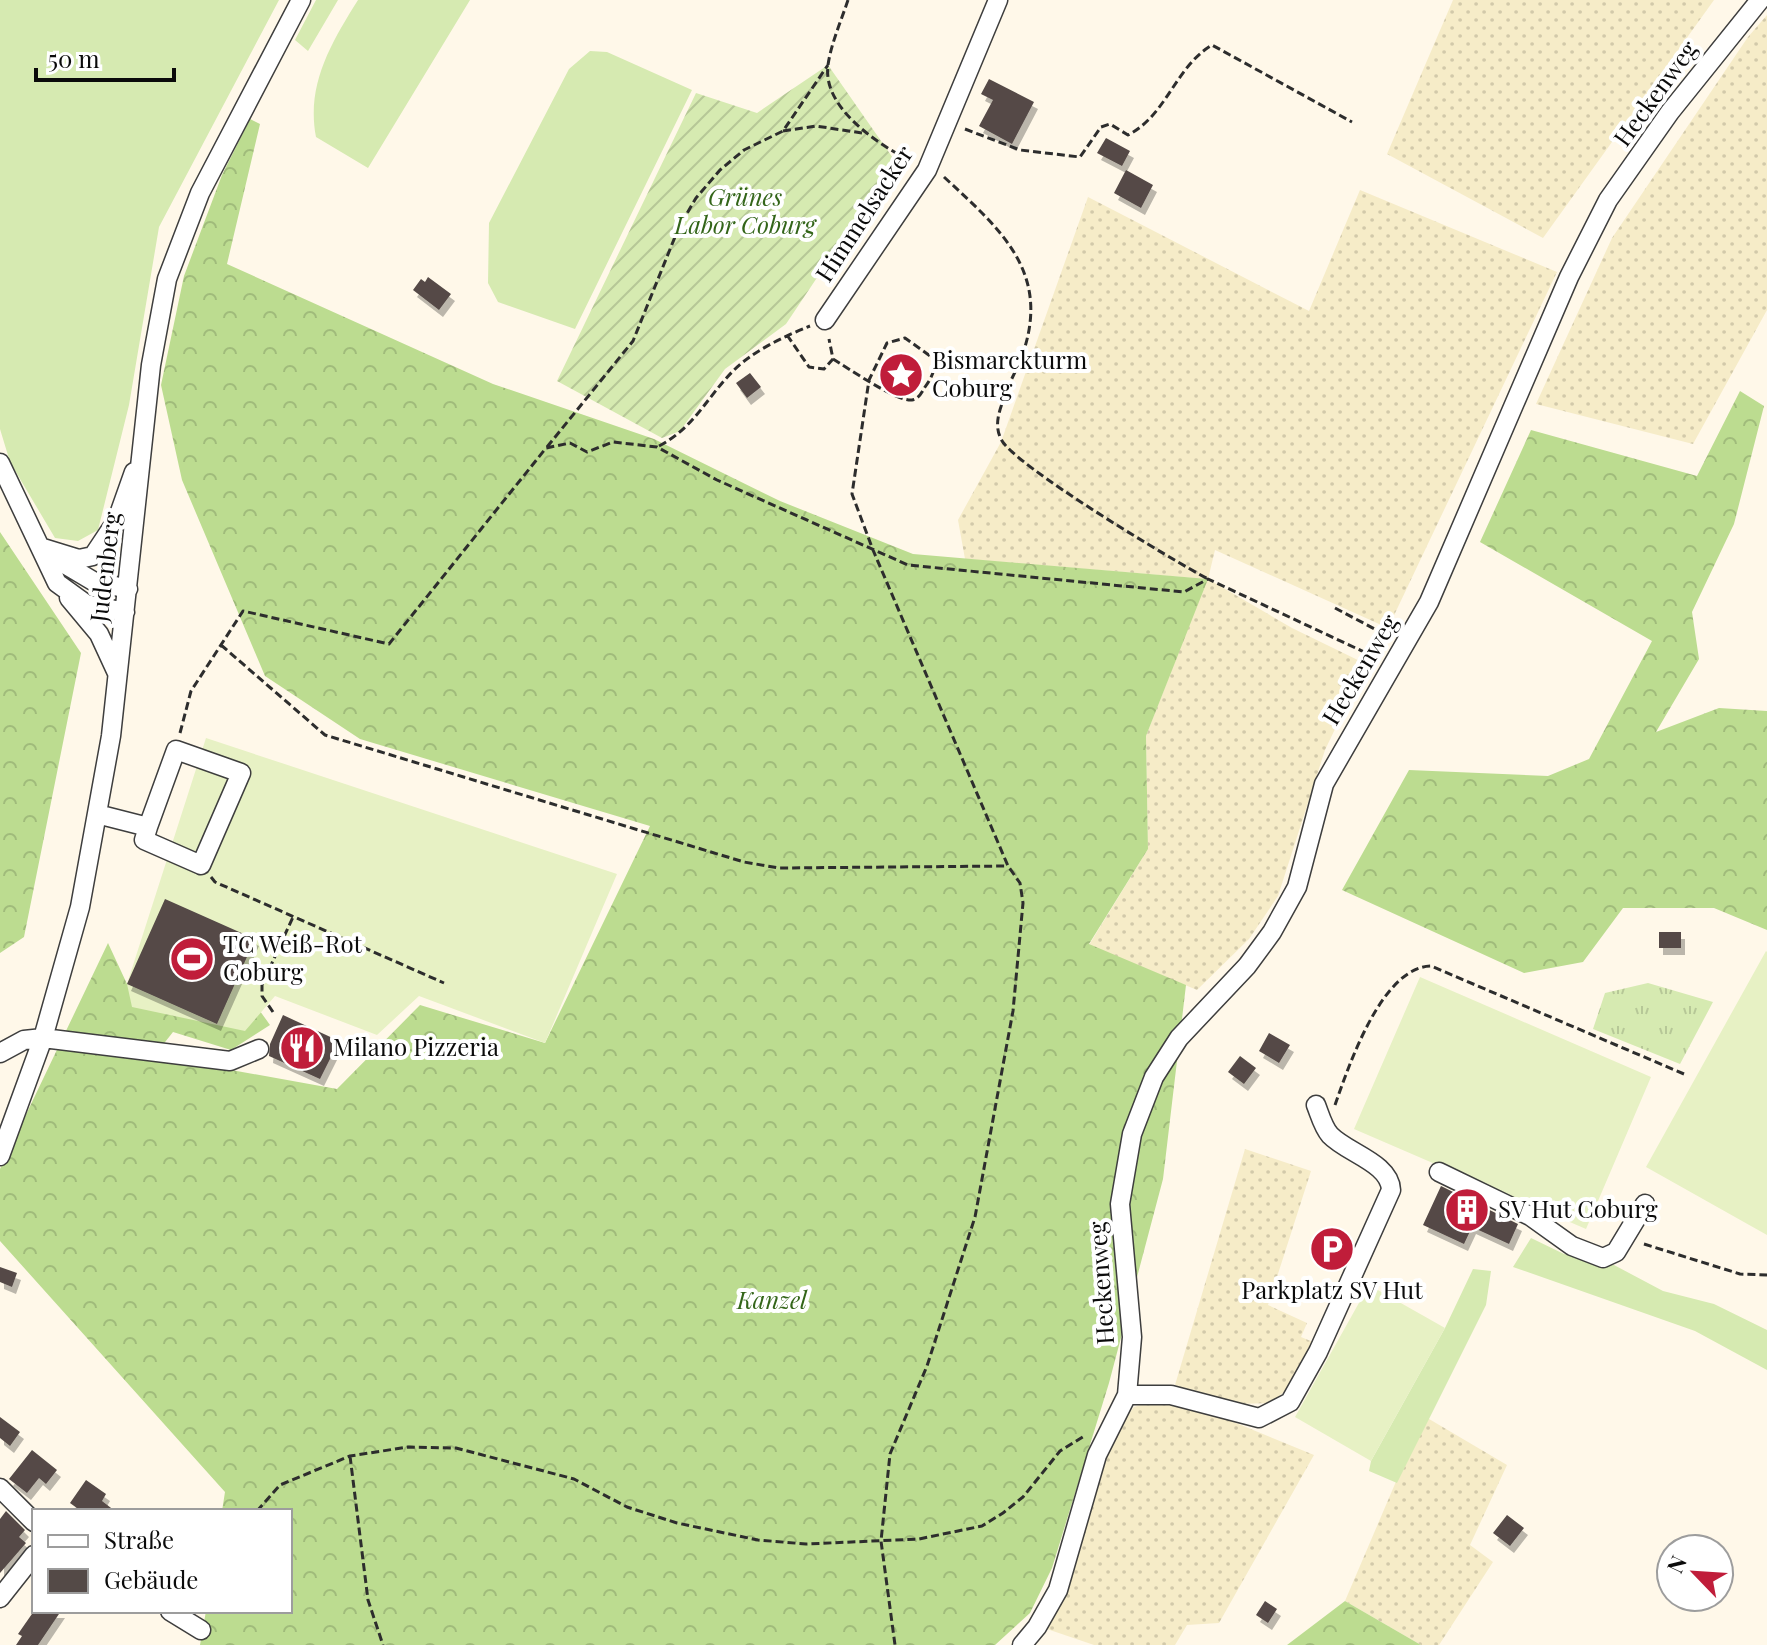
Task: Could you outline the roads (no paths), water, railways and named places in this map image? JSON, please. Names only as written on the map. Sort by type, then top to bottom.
[{"type":"street","name":"Judenberg","points":[[0,1156],[43,1038],[80,907],[118,676],[155,334],[167,279],[200,193],[301,0]]},
{"type":"street","name":"Himmelsacker","points":[[825,320],[927,170],[998,0]]},
{"type":"street","name":"Heckenweg","points":[[1022,1645],[1037,1627],[1058,1590],[1097,1455],[1127,1395],[1132,1337],[1120,1204],[1132,1134],[1154,1077],[1179,1038],[1247,966],[1291,899],[1301,874],[1324,784],[1429,602],[1587,237],[1608,200],[1670,112],[1760,0]]},
{"type":"street","points":[[40,547],[79,559],[93,556],[101,548],[117,520],[145,440]]},
{"type":"street","points":[[0,463],[57,583],[99,634],[118,676]]},
{"type":"street","points":[[40,547],[74,572],[110,587],[128,589]]},
{"type":"street","points":[[57,583],[86,604],[125,612]]},
{"type":"street","points":[[176,750],[241,773],[201,865],[144,840],[148,827],[176,750]]},
{"type":"street","points":[[97,814],[148,827]]},
{"type":"street","points":[[0,1053],[24,1040],[43,1038],[230,1061],[259,1049]]},
{"type":"street","points":[[1127,1395],[1171,1395],[1259,1418],[1290,1402],[1318,1352],[1391,1190],[1387,1175],[1380,1168],[1345,1149],[1327,1132],[1316,1105]]},
{"type":"street","points":[[1439,1172],[1530,1216],[1592,1256],[1610,1256],[1625,1239],[1645,1204]]},
{"type":"street","points":[[0,1488],[32,1520]]},
{"type":"street","points":[[0,1598],[32,1558]]},
{"type":"street","points":[[173,1613],[201,1630]]},
{"type":"place","name":"Bismarckturm Coburg","points":[[901,375]]},
{"type":"place","name":"TC Weiß-Rot Coburg","points":[[192,959]]},
{"type":"place","name":"Milano Pizzeria","points":[[302,1048]]},
{"type":"place","name":"SV Hut Coburg","points":[[1467,1210]]},
{"type":"place","name":"Parkplatz SV Hut","points":[[1332,1249]]},
{"type":"park label","name":"Grünes Labor Coburg","points":[[745,212]]},
{"type":"park label","name":"Kanzel","points":[[772,1301]]}]
